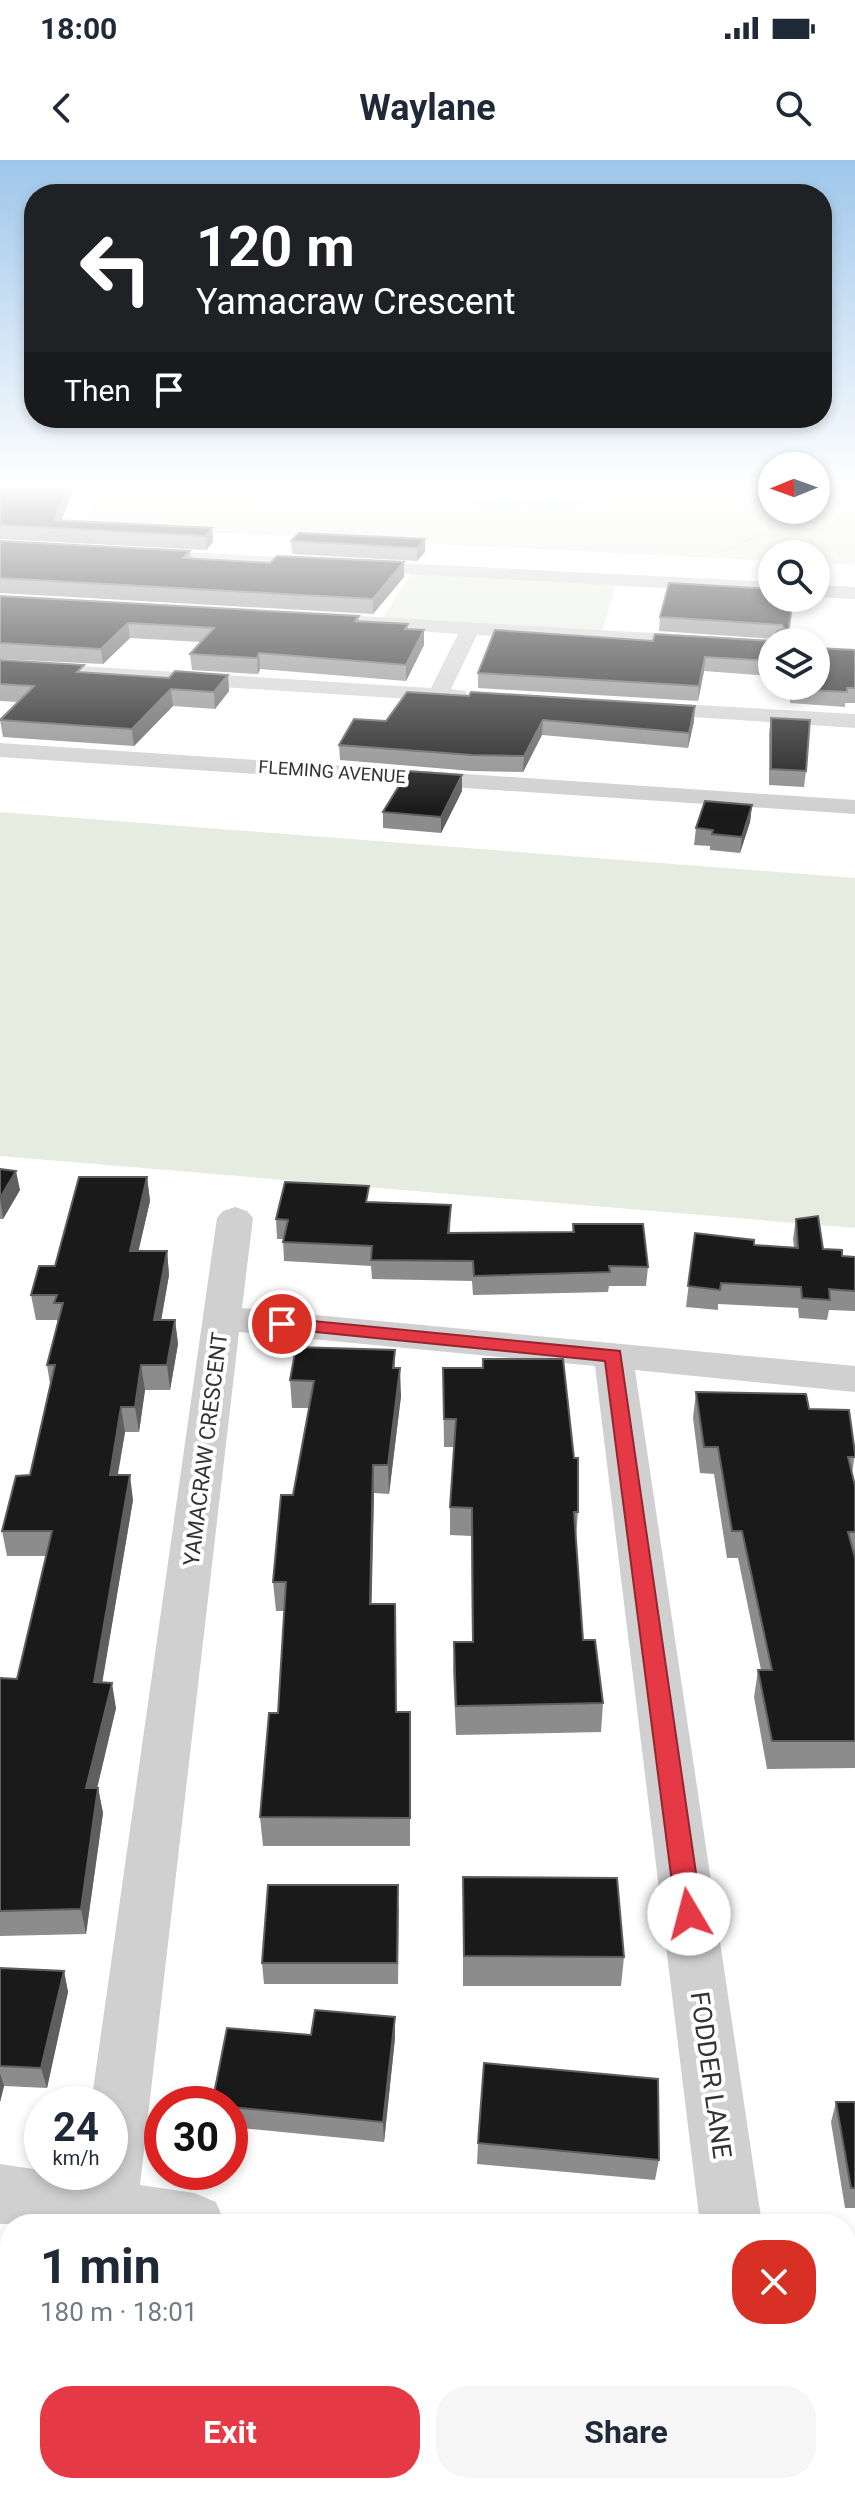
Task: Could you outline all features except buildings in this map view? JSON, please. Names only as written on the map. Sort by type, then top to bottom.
[{"type":"street","points":[[345,621],[470,629],[615,630],[758,645]]},
{"type":"street","points":[[438,695],[470,629]]},
{"type":"street","points":[[0,667],[484,698]]},
{"type":"street","points":[[623,707],[855,721]]},
{"type":"street","name":"FLEMING AVENUE","points":[[0,750],[855,807]]},
{"type":"street","points":[[222,1318],[235,1218]]},
{"type":"street","name":"YAMACRAW CRESCENT","points":[[106,2210],[222,1318],[855,1379]]},
{"type":"street","name":"FODDER LANE","points":[[613,1355],[730,2214]]},
{"type":"street","points":[[0,2194],[131,2214]]},
{"type":"shaded area","points":[[398,593],[614,593],[602,632],[382,619]]},
{"type":"shaded area","points":[[0,812],[855,878],[855,1228],[0,1156]]},
{"type":"route","points":[[282,1324],[613,1355],[689,1914]]}]
